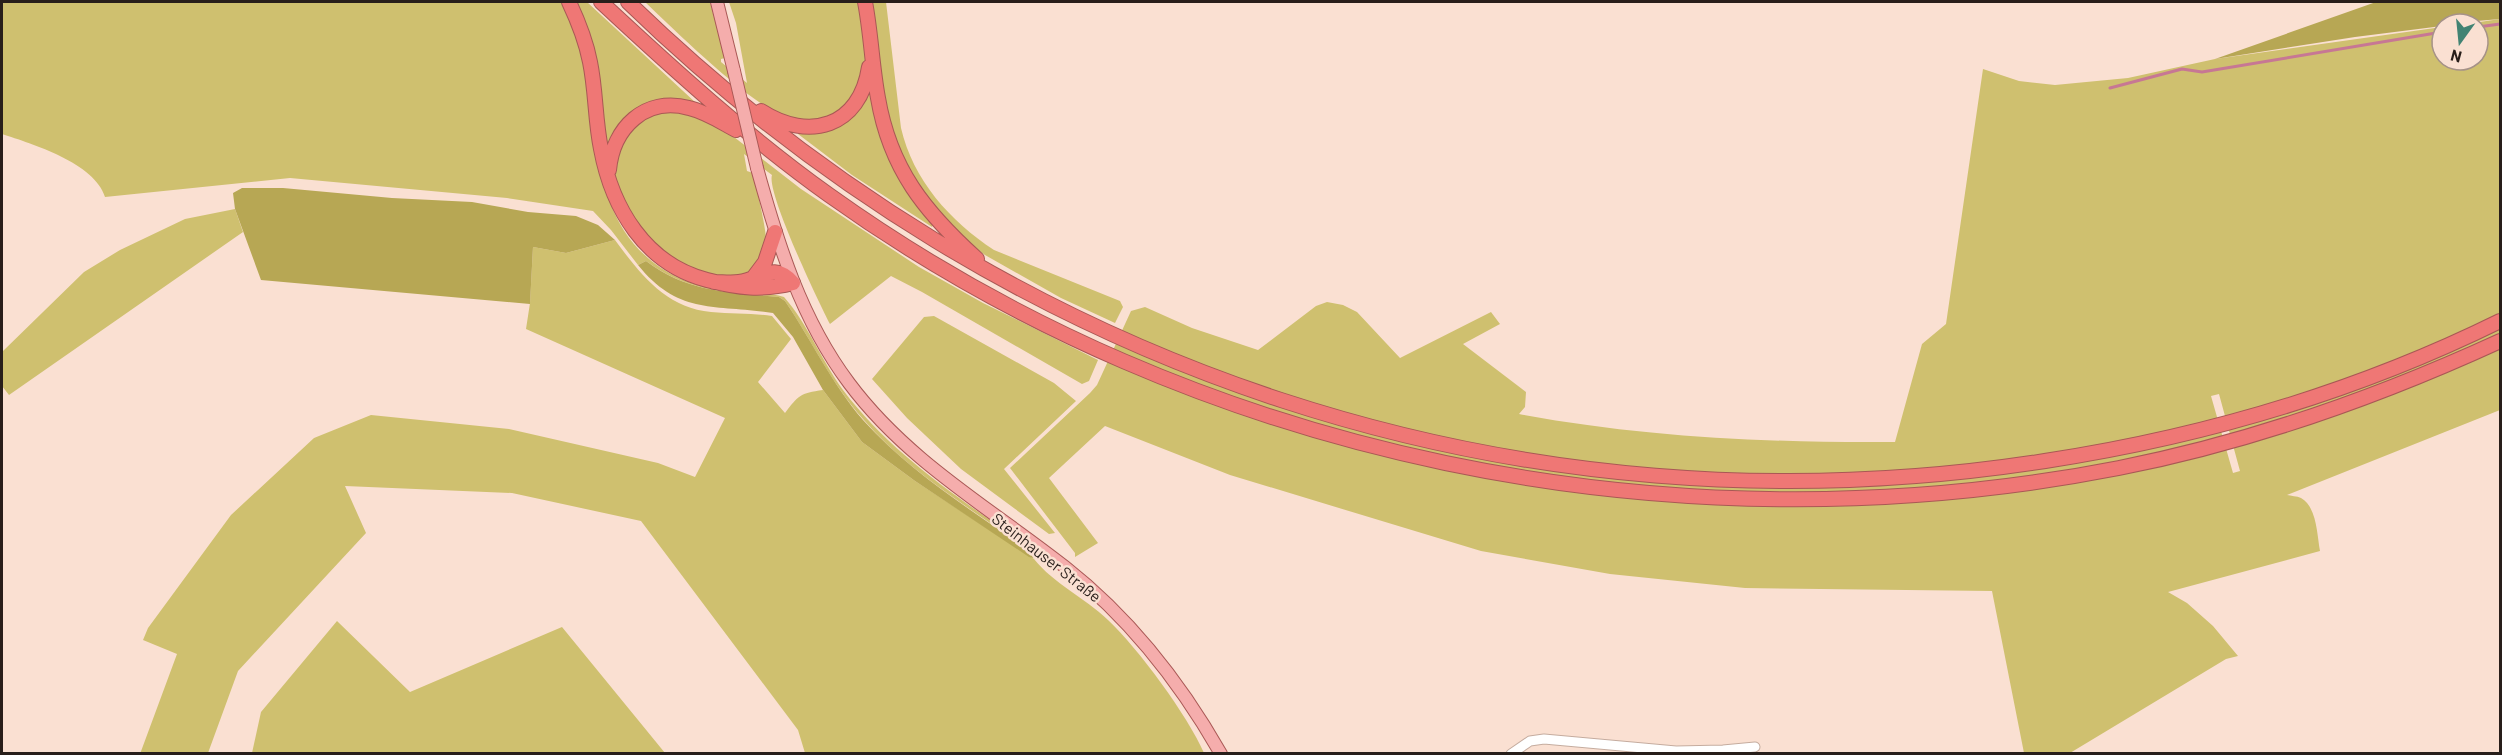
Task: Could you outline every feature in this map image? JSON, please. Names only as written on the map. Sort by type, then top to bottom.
[{"type":"highway","points":[[569,2],[581,30],[591,64],[601,150],[608,174],[620,210],[638,236],[653,252],[682,272],[714,282],[755,289],[793,283],[786,275],[774,272],[738,282],[714,282]]},
{"type":"highway","points":[[601,2],[680,76],[762,144],[830,196],[929,260],[1001,301],[1094,347],[1156,374],[1268,415],[1394,452],[1539,481],[1611,490],[1772,500],[1893,497],[2070,477],[2186,453],[2267,431],[2396,387],[2500,341]]},
{"type":"highway","points":[[628,2],[713,80],[780,135],[903,222],[1001,280],[1102,331],[1202,373],[1274,399],[1402,435],[1537,463],[1690,479],[1760,482],[1927,476],[2006,468],[2122,449],[2193,432],[2335,390],[2438,350],[2500,321]]},
{"type":"highway","points":[[865,2],[879,107],[887,136],[908,183],[949,234],[1001,280]]},
{"type":"highway","points":[[713,80],[778,120],[796,126],[821,126],[844,116],[856,103],[867,79],[871,53]]},
{"type":"highway","points":[[608,174],[613,148],[624,128],[641,113],[657,107],[672,105],[694,109],[762,144]]},
{"type":"highway","points":[[753,278],[765,262],[775,232]]},
{"type":"main road","name":"Steinhauser Straße","points":[[717,2],[757,168],[775,232],[793,283],[822,342],[849,382],[886,427],[928,466],[1067,569],[1138,634],[1181,688],[1221,753]]},
{"type":"street","points":[[1511,753],[1530,741],[1544,739],[1676,751],[1755,747]]},
{"type":"shaded area","points":[[2,2],[563,2],[578,38],[598,155],[607,192],[622,226],[645,256],[681,279],[697,285],[784,297],[843,390],[863,415],[909,458],[958,498],[1036,552],[1034,554],[923,475],[882,439],[841,391],[785,301],[779,297],[710,289],[694,285],[662,272],[646,261],[638,265],[593,211],[507,198],[290,178],[105,197],[99,185],[76,165],[45,149],[2,134]]},
{"type":"shaded area","points":[[574,2],[587,2],[696,103],[658,103],[608,153]]},
{"type":"shaded area","points":[[645,2],[710,2],[725,58],[721,59],[721,62],[747,83],[736,23],[729,2],[859,2],[864,32],[865,61],[859,88],[851,101],[827,119],[805,124],[788,119],[745,92]]},
{"type":"shaded area","points":[[871,2],[886,2],[901,128],[914,165],[936,198],[963,226],[994,250],[1120,301],[1123,307],[1115,323],[1061,298],[985,255],[952,230],[910,177],[886,121]]},
{"type":"shaded area","points":[[2376,2],[2500,2],[2500,19],[2490,20],[2490,12],[2430,12],[2430,28],[2215,59]]},
{"type":"shaded area","points":[[2500,19],[2500,410],[2287,495],[2301,498],[2310,508],[2320,551],[2168,592],[2187,603],[2213,626],[2238,656],[2226,659],[2070,753],[2024,753],[1992,591],[1745,588],[1610,574],[1481,551],[1230,475],[1105,426],[1049,478],[1098,543],[1075,557],[1075,553],[1010,468],[1097,385],[1131,311],[1145,307],[1192,328],[1258,350],[1316,306],[1327,302],[1343,305],[1357,312],[1400,358],[1491,312],[1500,324],[1463,344],[1526,392],[1525,407],[1519,414],[1612,428],[1706,437],[1895,442],[1922,344],[1946,324],[1983,69],[2019,81],[2055,85],[2128,78],[2215,59],[2430,29],[2430,72],[2490,72],[2490,20]],"holes":[[[2219,394],[2240,471],[2233,473],[2211,396]]]},
{"type":"shaded area","points":[[868,88],[872,89],[933,224],[932,227],[852,175],[798,134],[798,132],[815,132]]},
{"type":"shaded area","points":[[684,110],[725,130],[801,189],[919,267],[983,303],[1098,360],[1089,381],[1082,384],[891,276],[830,324],[785,224],[772,185],[772,175],[744,154],[747,171],[753,173],[765,231],[766,244],[759,262],[747,272],[732,276],[714,275],[679,262],[663,252],[645,236],[627,209],[615,179],[614,167],[622,138],[634,125],[656,111]]},
{"type":"shaded area","points":[[242,188],[283,188],[392,198],[472,202],[528,212],[576,216],[598,225],[615,240],[566,253],[533,247],[530,304],[261,280],[235,209],[233,193]]},
{"type":"shaded area","points":[[235,209],[243,232],[9,395],[2,386],[2,352],[84,272],[120,250],[185,219]]},
{"type":"shaded area","points":[[615,240],[644,277],[681,304],[711,312],[772,316],[791,339],[758,382],[785,413],[800,396],[823,390],[862,442],[915,481],[1034,559],[1051,576],[1089,604],[1120,632],[1175,702],[1204,753],[805,753],[798,730],[641,521],[512,493],[345,486],[366,533],[238,671],[208,753],[140,754],[177,654],[143,640],[148,628],[231,515],[314,438],[371,415],[509,429],[658,463],[695,477],[725,418],[526,329],[533,247],[566,253]]},
{"type":"shaded area","points":[[646,261],[662,272],[694,285],[726,292],[779,297],[785,301],[842,392],[863,420],[919,472],[1024,547],[1037,559],[1029,557],[915,481],[862,442],[823,390],[793,337],[773,313],[700,305],[684,300],[668,293],[638,265]]},
{"type":"shaded area","points":[[934,316],[1054,383],[1076,401],[1004,469],[1055,533],[1049,534],[961,469],[907,418],[872,379],[924,317]]},
{"type":"shaded area","points":[[337,621],[410,692],[562,627],[665,753],[252,753],[261,712]]},
{"type":"waterway","points":[[2490,25],[2500,24]]},
{"type":"waterway","points":[[2110,88],[2182,69],[2202,72],[2430,34]]}]
